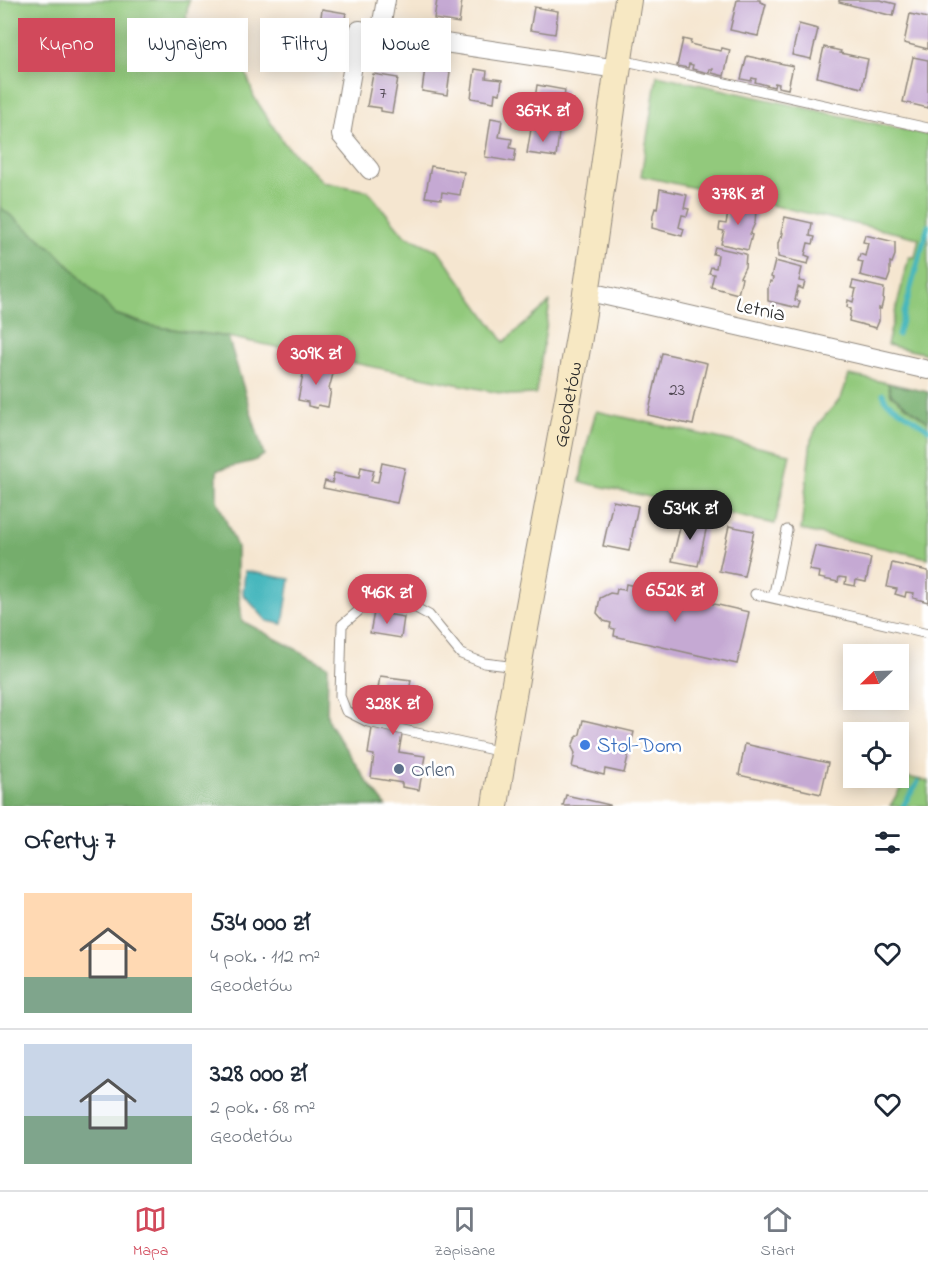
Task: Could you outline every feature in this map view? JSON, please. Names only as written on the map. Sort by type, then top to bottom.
[{"type":"main road","name":"Geodetów","points":[[495,806],[517,667],[578,338],[604,178],[628,0]]},
{"type":"street","points":[[383,18],[386,0]]},
{"type":"street","points":[[361,30],[359,30],[341,135],[370,170]]},
{"type":"street","points":[[451,42],[618,64]]},
{"type":"street","name":"Letnia","points":[[585,291],[928,370]]},
{"type":"lane","points":[[618,64],[928,128]]},
{"type":"lane","points":[[773,598],[787,530]]},
{"type":"lane","points":[[755,594],[928,634]]},
{"type":"lane","points":[[503,753],[368,722],[346,711],[340,696],[342,625],[361,609],[379,600],[405,602],[429,615],[461,654],[484,663],[517,667]]},
{"type":"green space","points":[[0,0],[189,0],[186,18],[127,18],[127,72],[246,72],[254,97],[284,143],[323,182],[368,191],[404,235],[439,251],[504,342],[550,302],[536,394],[509,395],[228,337],[151,326],[115,314],[54,250],[0,207]]},
{"type":"green space","points":[[657,75],[928,135],[928,354],[887,345],[909,257],[915,257],[919,238],[641,176]]},
{"type":"green space","points":[[0,207],[54,250],[115,314],[151,326],[228,337],[264,455],[254,461],[217,470],[217,500],[237,547],[237,574],[242,621],[328,666],[327,714],[329,723],[386,806],[0,806]]},
{"type":"green space","points":[[849,375],[888,383],[891,395],[928,422],[928,558],[801,530],[811,440],[818,424],[841,398]]},
{"type":"green space","points":[[888,383],[928,392],[928,422],[891,394]]},
{"type":"green space","points":[[596,411],[790,454],[775,524],[580,482]]},
{"type":"green space","points":[[909,777],[928,781],[928,806],[890,806],[901,788],[909,788]]},
{"type":"water","points":[[245,571],[290,579],[283,624],[267,621],[243,594]]},
{"type":"building","points":[[437,0],[462,0],[459,23],[451,22],[451,18],[434,18]]},
{"type":"building","points":[[737,0],[760,0],[766,4],[758,36],[730,30]]},
{"type":"building","points":[[839,0],[880,0],[896,4],[893,16],[839,2]]},
{"type":"building","points":[[534,7],[558,11],[555,34],[530,30]]},
{"type":"building","points":[[322,9],[346,13],[345,18],[321,18]]},
{"type":"building","points":[[910,14],[928,18],[928,49],[904,43]]},
{"type":"building","points":[[799,24],[818,29],[811,59],[792,55]]},
{"type":"building","points":[[683,39],[691,41],[690,44],[706,48],[730,50],[724,76],[712,73],[713,69],[710,69],[709,73],[692,69],[693,65],[689,64],[688,68],[677,66]]},
{"type":"building","points":[[824,47],[868,59],[862,88],[817,77]]},
{"type":"building","points":[[747,56],[793,66],[788,89],[778,87],[779,84],[775,83],[774,87],[755,82],[756,79],[752,78],[751,81],[741,79]]},
{"type":"building","points":[[913,57],[928,60],[928,108],[903,102]]},
{"type":"building","points":[[475,69],[487,71],[486,78],[502,80],[500,94],[495,93],[494,102],[471,98]]},
{"type":"building","points":[[424,72],[450,72],[447,95],[422,91]]},
{"type":"building","points":[[373,74],[398,78],[392,113],[381,111],[381,108],[367,106]]},
{"type":"building","points":[[537,85],[565,90],[562,115],[533,112]]},
{"type":"building","points":[[491,118],[502,120],[499,137],[512,139],[510,148],[516,149],[514,162],[485,157]]},
{"type":"building","points":[[531,129],[559,133],[556,157],[527,153]]},
{"type":"building","points":[[431,166],[464,172],[460,195],[442,192],[441,199],[425,197]]},
{"type":"building","points":[[660,189],[687,195],[684,208],[689,209],[687,216],[682,215],[679,227],[684,229],[682,236],[652,228]]},
{"type":"building","points":[[725,203],[756,210],[748,250],[721,244],[724,231],[719,230],[720,223],[726,224],[728,212],[723,211]]},
{"type":"building","points":[[785,217],[812,223],[810,236],[815,237],[813,244],[808,243],[805,255],[810,257],[808,264],[778,257],[778,243],[782,237]]},
{"type":"building","points":[[865,235],[895,242],[895,255],[892,263],[890,262],[887,282],[860,275],[863,262],[858,261],[860,254],[865,256],[868,243],[863,242]]},
{"type":"building","points":[[715,247],[746,254],[738,294],[711,287],[714,274],[709,273],[711,267],[716,268],[718,255],[713,254]]},
{"type":"building","points":[[775,261],[802,268],[799,281],[805,282],[803,289],[798,287],[795,300],[800,301],[798,308],[768,301],[768,288],[770,281],[772,282]]},
{"type":"building","points":[[853,281],[884,288],[876,328],[849,321],[851,309],[847,307],[848,300],[853,302],[856,289],[851,288]]},
{"type":"building","points":[[662,353],[707,363],[693,425],[648,415]]},
{"type":"building","points":[[305,364],[334,370],[329,389],[331,390],[328,407],[308,406],[308,402],[298,400]]},
{"type":"building","points":[[382,463],[405,468],[397,503],[323,488],[325,481],[332,483],[334,473],[359,478],[361,467],[374,470],[371,481],[378,482]]},
{"type":"building","points":[[613,501],[638,506],[629,551],[603,546]]},
{"type":"building","points":[[683,515],[708,521],[698,566],[672,561]]},
{"type":"building","points":[[729,526],[754,531],[744,576],[719,571]]},
{"type":"building","points":[[815,546],[871,558],[866,582],[856,580],[855,586],[845,584],[846,578],[839,577],[838,582],[819,578],[820,572],[809,570]]},
{"type":"building","points":[[892,563],[928,571],[928,602],[913,598],[914,593],[906,592],[905,597],[895,594],[897,589],[887,587]]},
{"type":"building","points":[[626,584],[749,612],[737,664],[614,636],[615,629],[610,628],[611,623],[604,621],[597,613],[600,598],[610,593],[616,594],[617,589],[625,590]]},
{"type":"building","points":[[374,612],[404,617],[401,638],[370,633]]},
{"type":"building","points":[[380,676],[411,680],[399,752],[425,756],[419,790],[402,787],[402,783],[371,778],[374,755],[368,754]]},
{"type":"building","points":[[583,720],[634,732],[624,773],[605,769],[604,775],[572,767],[575,753],[572,747],[580,734]]},
{"type":"building","points":[[745,744],[828,763],[821,794],[739,775]]},
{"type":"building","points":[[566,795],[610,805],[610,806],[563,806]]},
{"type":"waterway","points":[[898,335],[928,226]]},
{"type":"waterway","points":[[883,394],[886,401],[928,429]]},
{"type":"waterway","points":[[903,806],[918,782]]},
{"type":"place","name":"Stol-Dom","points":[[585,745]]},
{"type":"place","name":"Orlen","points":[[399,769]]}]
